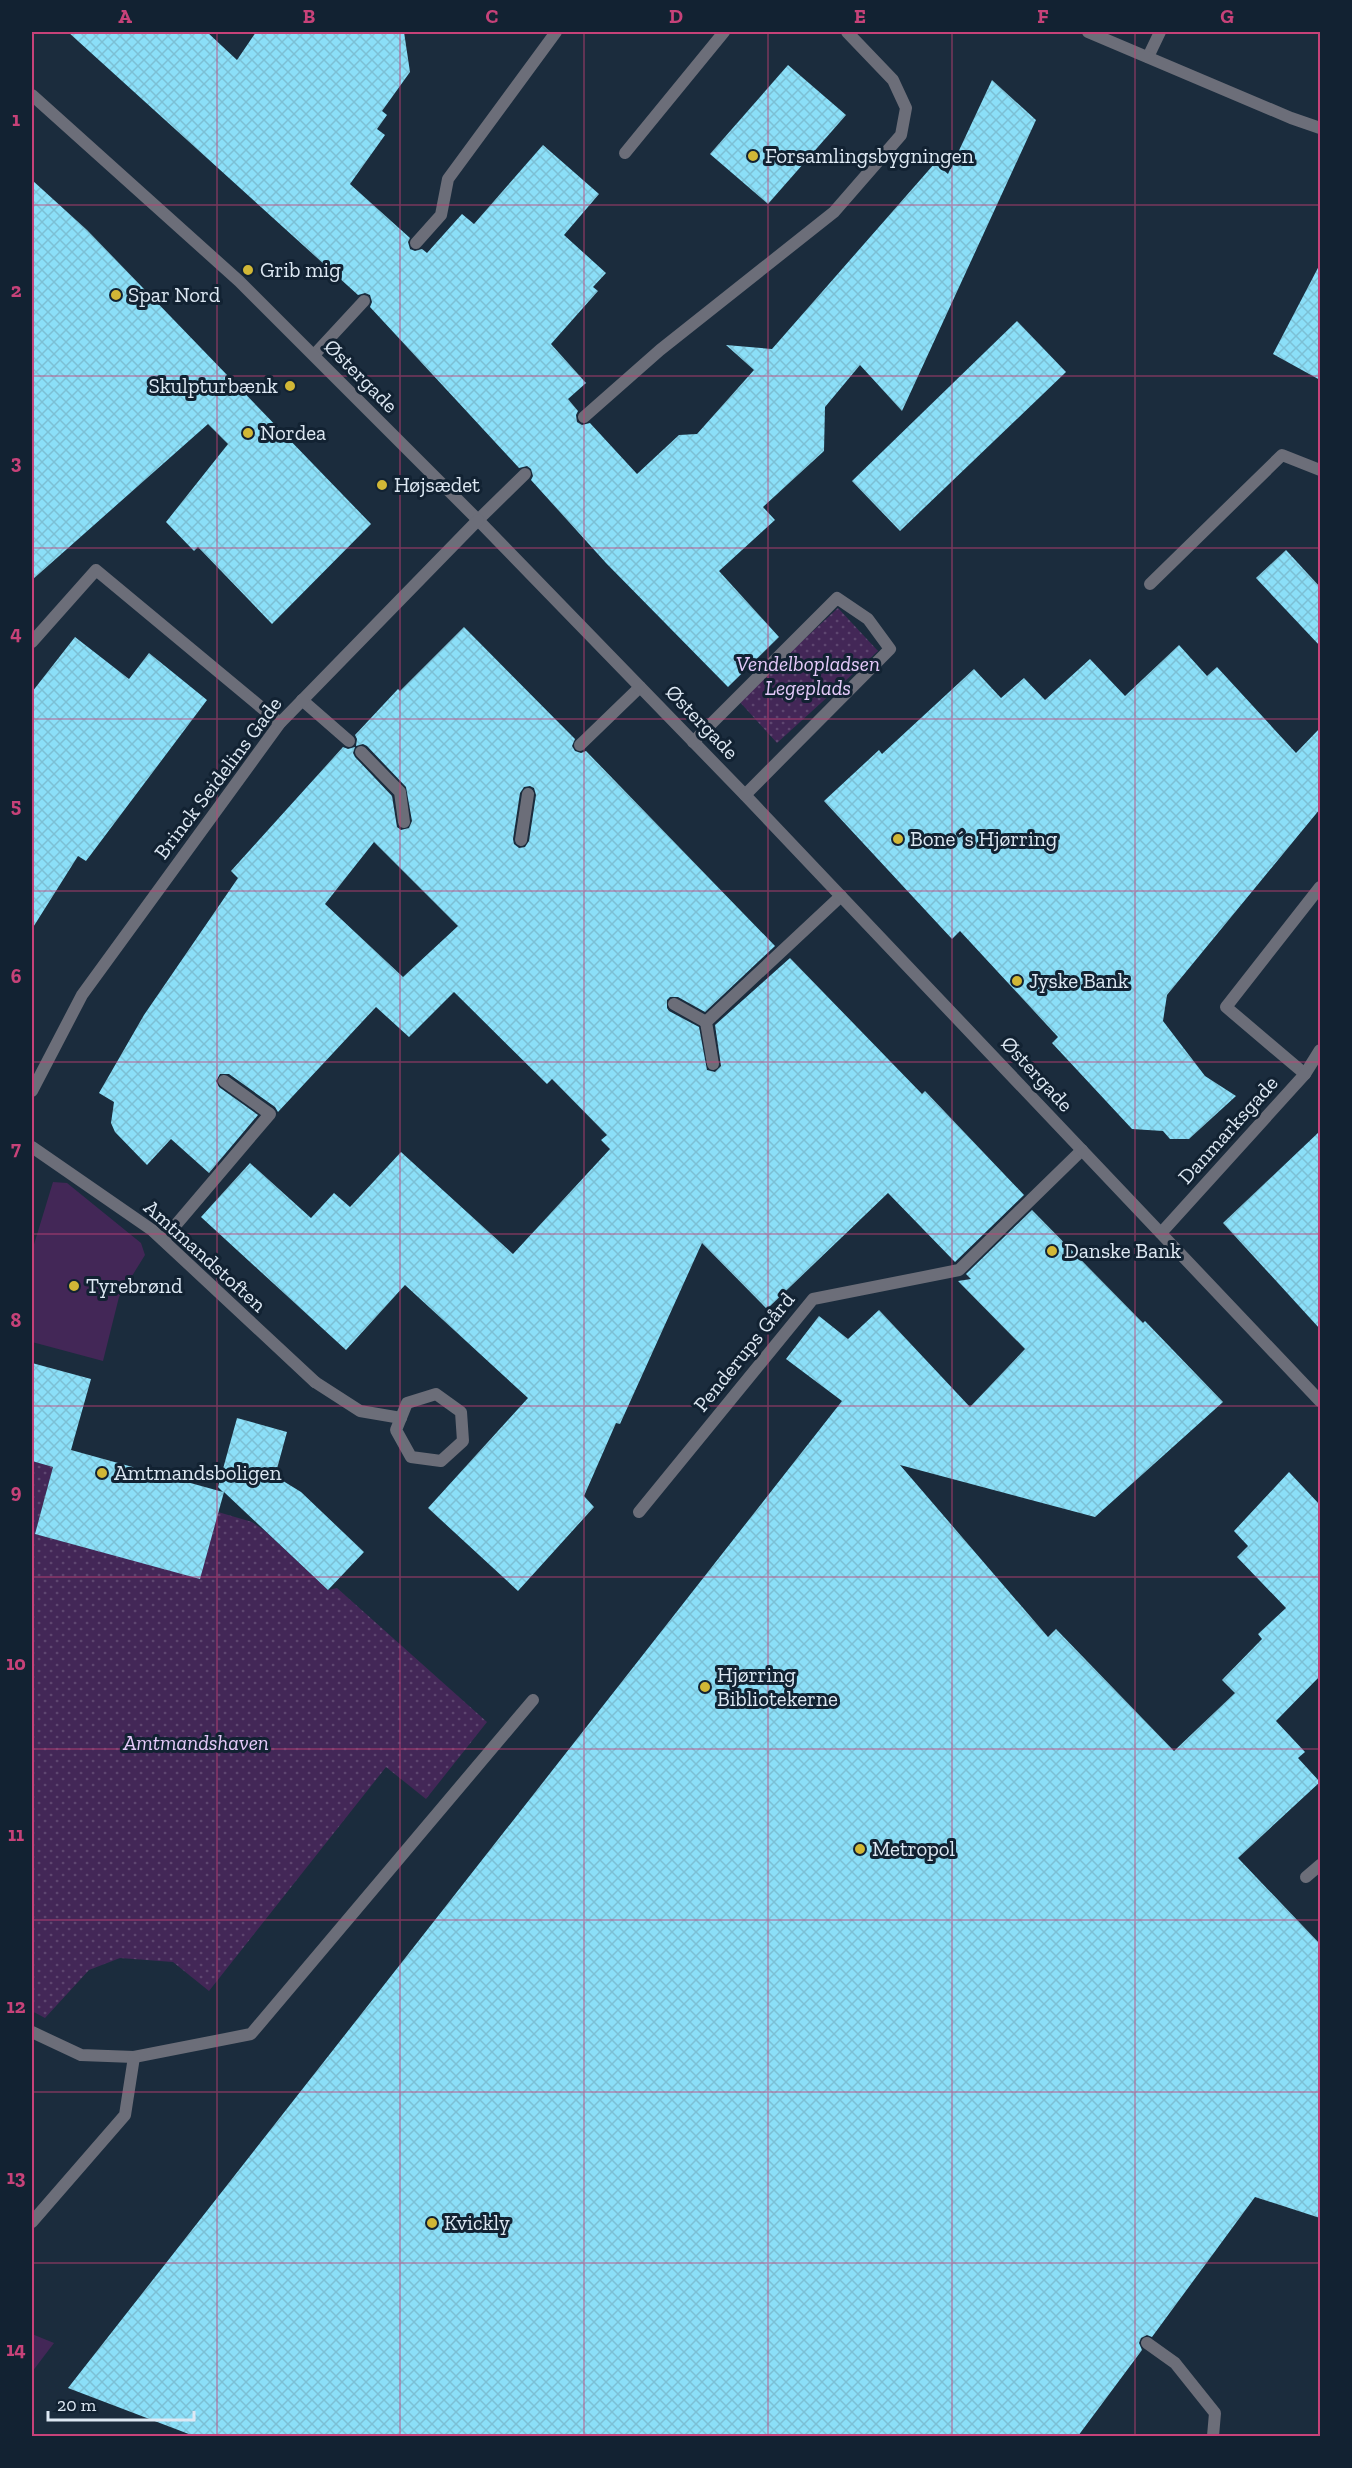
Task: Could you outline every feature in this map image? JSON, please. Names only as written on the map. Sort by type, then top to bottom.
[{"type":"street","points":[[416,243],[441,215],[448,179],[556,32]]},
{"type":"street","points":[[625,153],[724,32]]},
{"type":"street","points":[[584,417],[660,350],[834,213],[901,135],[906,108],[893,80],[847,32]]},
{"type":"street","points":[[1088,32],[1291,118],[1320,128]]},
{"type":"street","points":[[1148,57],[1160,32]]},
{"type":"street","name":"Østergade","points":[[32,95],[239,281],[478,520],[746,795],[1320,1401]]},
{"type":"street","points":[[314,355],[364,301]]},
{"type":"street","points":[[1150,584],[1282,455],[1320,470]]},
{"type":"street","name":"Brinck Seidelins Gade","points":[[32,1091],[82,995],[280,723],[525,474]]},
{"type":"street","points":[[32,642],[96,570],[280,723]]},
{"type":"street","points":[[693,742],[837,598],[868,619],[890,649],[746,795]]},
{"type":"street","points":[[580,745],[640,687]]},
{"type":"street","points":[[302,700],[349,741]]},
{"type":"street","points":[[361,752],[400,792],[404,822]]},
{"type":"street","points":[[521,840],[528,794]]},
{"type":"street","points":[[1305,1074],[1226,1007],[1320,886]]},
{"type":"street","points":[[706,1022],[841,896]]},
{"type":"street","points":[[674,1004],[706,1022]]},
{"type":"street","points":[[706,1022],[713,1064]]},
{"type":"street","name":"Danmarksgade","points":[[1161,1233],[1305,1074],[1320,1050]]},
{"type":"street","points":[[163,1240],[270,1114],[224,1081]]},
{"type":"street","name":"Amtmandstoften","points":[[32,1147],[152,1230],[315,1382],[360,1411],[401,1418]]},
{"type":"street","name":"Penderups Gård","points":[[639,1512],[813,1299],[959,1270],[1082,1150]]},
{"type":"street","points":[[436,1394],[461,1412],[463,1441],[441,1461],[411,1456],[396,1430],[401,1418],[408,1403],[436,1394]]},
{"type":"street","points":[[32,2032],[81,2055],[135,2057],[251,2034],[533,1700]]},
{"type":"street","points":[[1306,1877],[1320,1865]]},
{"type":"street","points":[[32,2222],[126,2115],[135,2057]]},
{"type":"street","points":[[1147,2343],[1175,2363],[1215,2413],[1213,2436]]},
{"type":"green space","name":"Vendelbopladsen Legeplads","points":[[838,608],[878,651],[777,743],[738,700]]},
{"type":"green space","points":[[53,1182],[67,1183],[141,1243],[145,1255],[119,1297],[103,1361],[32,1342],[32,1251]]},
{"type":"green space","name":"Amtmandshaven","points":[[32,1461],[53,1467],[35,1534],[200,1578],[218,1512],[252,1522],[265,1531],[328,1590],[337,1588],[487,1722],[426,1799],[386,1767],[209,1991],[173,1962],[120,1958],[89,1970],[45,2018],[32,2011]]},
{"type":"green space","points":[[32,2334],[54,2343],[32,2372]]},
{"type":"building","points":[[68,32],[207,32],[237,60],[256,32],[404,32],[410,72],[382,111],[387,115],[377,129],[385,135],[350,184],[410,238],[408,242],[410,249],[415,251],[422,249],[427,253],[462,214],[474,224],[543,145],[599,194],[564,235],[606,273],[593,287],[598,291],[551,344],[586,383],[568,399],[578,411],[577,422],[582,425],[590,423],[637,474],[679,435],[697,434],[754,370],[726,345],[772,349],[935,163],[948,174],[992,80],[1036,120],[902,411],[860,365],[825,407],[824,451],[763,507],[775,520],[719,571],[779,637],[728,687],[606,563],[531,480],[533,476],[531,469],[527,466],[519,468],[370,307],[372,302],[370,295],[365,293],[358,295]]},
{"type":"building","points":[[788,65],[846,115],[768,204],[710,154]]},
{"type":"building","points":[[32,180],[87,230],[371,524],[272,624],[198,547],[194,551],[166,522],[228,444],[208,424],[32,580]]},
{"type":"building","points":[[1320,264],[1320,380],[1273,354]]},
{"type":"building","points":[[1017,321],[1066,372],[900,531],[852,481]]},
{"type":"building","points":[[1286,550],[1320,587],[1320,646],[1256,578]]},
{"type":"building","points":[[464,627],[575,739],[572,746],[575,751],[581,753],[586,751],[775,946],[705,1012],[678,997],[670,997],[667,1000],[669,1011],[699,1027],[707,1070],[715,1072],[721,1066],[715,1025],[790,958],[922,1094],[925,1091],[1024,1195],[955,1262],[888,1193],[767,1309],[702,1243],[620,1424],[616,1423],[584,1496],[594,1507],[518,1591],[428,1508],[528,1398],[405,1285],[346,1350],[201,1217],[250,1163],[311,1218],[334,1193],[350,1207],[401,1152],[513,1254],[610,1149],[601,1140],[607,1135],[552,1079],[547,1084],[454,992],[409,1037],[376,1007],[278,1112],[275,1107],[229,1074],[220,1074],[216,1081],[219,1087],[258,1115],[209,1173],[171,1139],[147,1165],[115,1132],[111,1123],[114,1102],[99,1093],[144,1015],[238,878],[231,871],[343,747],[348,749],[355,747],[353,753],[355,757],[392,796],[397,827],[401,830],[409,828],[412,821],[406,787],[367,746],[363,744],[356,746],[355,735],[398,689],[400,691]],"holes":[[[524,787],[534,788],[536,795],[529,841],[525,847],[519,848],[514,844],[513,839],[520,793]],[[374,842],[458,926],[403,977],[325,904]]]},
{"type":"building","points":[[75,637],[129,679],[149,653],[207,700],[86,861],[78,856],[32,929],[32,692]]},
{"type":"building","points":[[1179,645],[1207,676],[1217,667],[1296,753],[1320,728],[1320,809],[1167,995],[1163,1021],[1205,1076],[1236,1096],[1189,1139],[1170,1139],[1163,1131],[1132,1129],[1052,1043],[1058,1037],[960,931],[952,939],[824,801],[879,750],[882,754],[974,669],[1001,698],[1024,678],[1045,700],[1090,659],[1125,696]]},
{"type":"building","points":[[1320,1131],[1320,1329],[1223,1223]]},
{"type":"building","name":"Metropol","points":[[1032,1210],[1143,1323],[1145,1321],[1223,1402],[1095,1517],[900,1465],[1048,1637],[1056,1629],[1174,1751],[1235,1693],[1222,1680],[1262,1639],[1258,1634],[1286,1608],[1237,1557],[1248,1546],[1234,1531],[1289,1472],[1320,1505],[1320,1676],[1276,1721],[1305,1752],[1298,1758],[1320,1782],[1238,1858],[1320,1944],[1320,2218],[1255,2197],[1152,2337],[1147,2335],[1141,2338],[1139,2343],[1142,2350],[1078,2436],[194,2436],[68,2388],[842,1401],[786,1359],[819,1316],[848,1339],[879,1310],[970,1407],[1025,1349],[958,1281],[971,1279],[966,1274]]},
{"type":"building","name":"Amtmandsboligen","points":[[32,1363],[91,1379],[71,1450],[223,1492],[218,1487],[237,1418],[287,1432],[275,1476],[301,1492],[364,1552],[328,1590],[224,1492],[200,1579],[35,1534],[53,1467],[32,1461]]},
{"type":"place","name":"Forsamlingsbygningen","points":[[753,156]]},
{"type":"place","name":"Grib mig","points":[[248,270]]},
{"type":"place","name":"Spar Nord","points":[[116,295]]},
{"type":"place","name":"Skulpturbænk","points":[[290,386]]},
{"type":"place","name":"Nordea","points":[[248,433]]},
{"type":"place","name":"Højsædet","points":[[382,485]]},
{"type":"place","name":"Bone´s Hjørring","points":[[898,839]]},
{"type":"place","name":"Jyske Bank","points":[[1017,981]]},
{"type":"place","name":"Danske Bank","points":[[1052,1251]]},
{"type":"place","name":"Tyrebrønd","points":[[74,1286]]},
{"type":"place","name":"Amtmandsboligen","points":[[102,1473]]},
{"type":"place","name":"Hjørring Bibliotekerne","points":[[705,1687]]},
{"type":"place","name":"Metropol","points":[[860,1849]]},
{"type":"place","name":"Kvickly","points":[[432,2223]]}]
